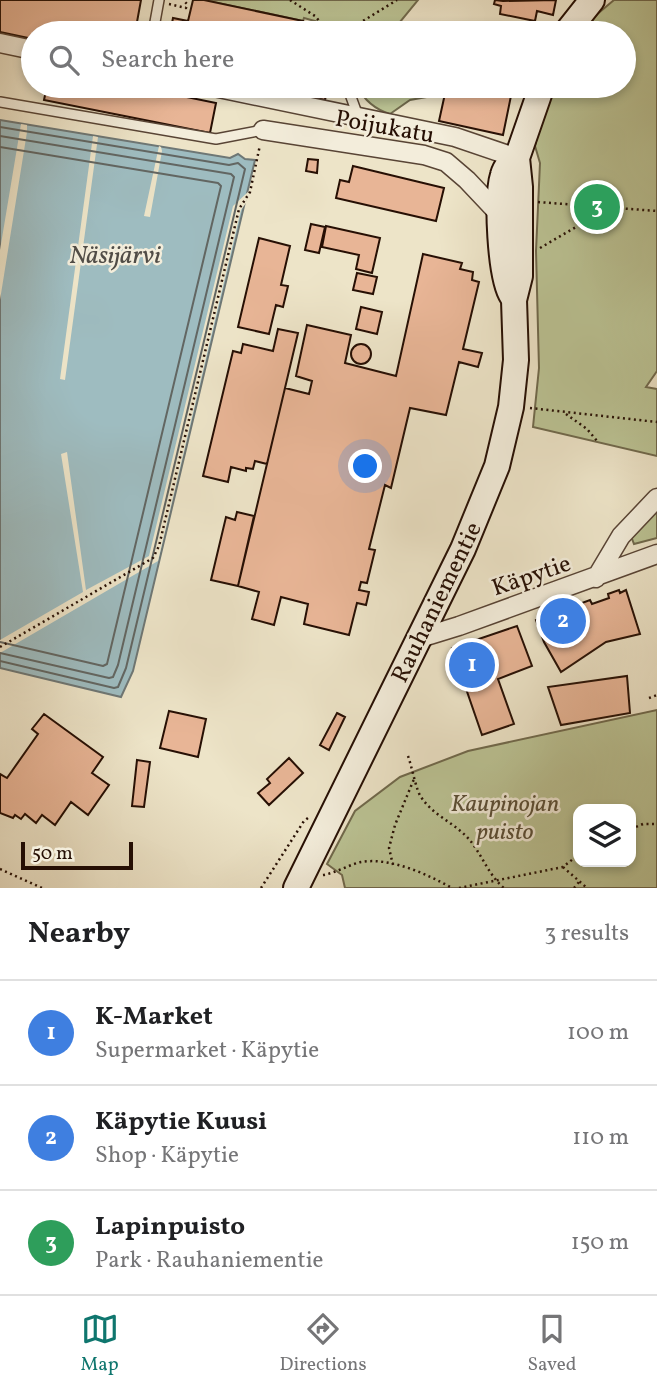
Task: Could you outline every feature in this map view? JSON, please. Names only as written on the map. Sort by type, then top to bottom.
[{"type":"street","points":[[575,21],[592,0]]},
{"type":"street","points":[[0,43],[21,47]]},
{"type":"street","points":[[269,98],[454,137],[517,158]]},
{"type":"street","name":"Rauhaniementie","points":[[306,882],[466,542],[497,466],[511,407],[516,360],[514,300],[504,276],[517,212],[502,178],[508,165],[517,158],[538,98]]},
{"type":"street","name":"Poijukatu","points":[[262,130],[424,155],[446,162],[467,180],[517,212]]},
{"type":"street","points":[[596,578],[621,537],[657,498]]},
{"type":"street","name":"Käpytie","points":[[420,638],[596,578],[657,554]]},
{"type":"lane","points":[[155,21],[159,1]]},
{"type":"lane","points":[[351,98],[358,116]]},
{"type":"lane","points":[[0,102],[216,139],[262,130]]},
{"type":"path","points":[[159,1],[186,8],[187,4],[183,0]]},
{"type":"path","points":[[290,0],[318,21]]},
{"type":"path","points":[[363,21],[397,0]]},
{"type":"path","points":[[0,647],[153,558],[163,533],[239,209],[250,192],[259,152]]},
{"type":"path","points":[[517,212],[595,206],[657,211]]},
{"type":"path","points":[[531,253],[576,227],[595,206]]},
{"type":"path","points":[[523,407],[657,422]]},
{"type":"path","points":[[563,412],[587,429],[598,442]]},
{"type":"path","points":[[649,698],[657,695]]},
{"type":"path","points":[[408,757],[418,794],[425,804],[468,837],[495,880],[504,888]]},
{"type":"path","points":[[393,864],[389,848],[395,825],[415,776]]},
{"type":"path","points":[[261,888],[304,821],[312,816]]},
{"type":"path","points":[[636,827],[657,824]]},
{"type":"path","points":[[459,888],[563,867],[573,859]]},
{"type":"path","points":[[306,882],[357,863],[371,861],[393,864],[436,879],[452,888]]},
{"type":"path","points":[[563,867],[587,888]]},
{"type":"path","points":[[0,869],[42,888]]},
{"type":"path","points":[[574,888],[579,883]]},
{"type":"green space","points":[[204,0],[418,0],[401,21],[315,21],[304,18],[303,21]]},
{"type":"green space","points":[[614,0],[657,0],[657,371],[646,387],[657,389],[657,456],[533,427],[539,368],[536,251],[540,163],[535,146],[540,118],[547,98],[636,98],[636,21],[591,21]]},
{"type":"green space","points":[[365,98],[421,98],[410,100],[390,114]]},
{"type":"green space","points":[[657,508],[657,538],[634,544],[631,536]]},
{"type":"green space","name":"Kaupinojan puisto","points":[[657,710],[657,888],[345,888],[342,875],[327,864],[355,811],[400,777],[468,751]]},
{"type":"water","name":"Näsijärvi","points":[[0,120],[230,158],[238,154],[245,159],[255,160],[133,671],[121,697],[0,668]]},
{"type":"pier","points":[[21,124],[27,125],[27,132],[0,300],[0,250]]},
{"type":"pier","points":[[93,136],[98,137],[65,380],[60,379]]},
{"type":"pier","points":[[159,146],[162,151],[150,217],[144,216]]},
{"type":"pier","points":[[249,191],[241,210],[158,561],[0,653],[0,640],[83,592],[61,454],[67,452],[86,590],[149,556],[233,206]]},
{"type":"building","points":[[0,0],[141,0],[137,21],[21,21],[21,36],[0,32]]},
{"type":"building","points":[[193,0],[204,0],[303,21],[188,21]]},
{"type":"building","points":[[495,0],[556,0],[553,15],[537,11],[535,21],[500,14],[501,6],[494,4]]},
{"type":"building","points":[[192,98],[216,103],[210,133],[44,100]]},
{"type":"building","points":[[444,98],[511,98],[503,135],[439,121]]},
{"type":"building","points":[[308,159],[318,160],[317,173],[306,171]]},
{"type":"building","points":[[353,166],[444,188],[436,221],[336,198],[340,180],[349,182]]},
{"type":"building","points":[[311,224],[325,227],[319,253],[305,250]]},
{"type":"building","points":[[326,226],[380,238],[372,273],[356,269],[359,255],[322,247]]},
{"type":"building","points":[[259,238],[290,246],[281,285],[288,286],[283,307],[276,305],[269,334],[238,327]]},
{"type":"building","points":[[423,254],[462,263],[460,269],[473,272],[472,280],[479,282],[463,349],[482,353],[478,367],[459,362],[446,415],[410,408],[391,488],[385,485],[369,549],[375,550],[367,583],[361,582],[359,590],[369,592],[366,605],[357,603],[349,635],[304,624],[308,604],[281,597],[274,625],[252,619],[259,592],[238,586],[285,388],[309,394],[312,381],[296,376],[307,325],[351,335],[345,363],[396,376]]},
{"type":"building","points":[[357,273],[377,277],[373,294],[353,290]]},
{"type":"building","points":[[361,307],[382,312],[377,334],[356,329]]},
{"type":"building","points":[[278,329],[298,333],[267,464],[255,461],[253,469],[246,468],[246,471],[231,467],[228,482],[203,476],[233,351],[241,353],[243,344],[273,351]]},
{"type":"building","points":[[361,344],[368,347],[371,354],[368,361],[361,364],[354,361],[351,354],[354,347]]},
{"type":"building","points":[[237,512],[254,516],[238,586],[211,580],[226,517],[235,520]]},
{"type":"building","points":[[619,590],[620,593],[626,590],[640,634],[606,642],[561,672],[544,642],[536,620],[590,600],[592,604],[609,598],[608,594]]},
{"type":"building","points":[[517,626],[532,666],[498,679],[514,724],[482,735],[452,648]]},
{"type":"building","points":[[627,676],[630,713],[561,725],[548,687]]},
{"type":"building","points":[[169,711],[206,719],[198,757],[160,748]]},
{"type":"building","points":[[337,713],[345,717],[329,750],[320,745]]},
{"type":"building","points":[[44,714],[103,757],[92,773],[109,785],[88,815],[71,802],[55,825],[42,815],[36,823],[25,814],[21,819],[15,815],[13,818],[0,813],[0,774],[7,778],[38,734],[32,729]]},
{"type":"building","points":[[289,758],[303,773],[269,805],[258,793],[270,783],[267,779]]},
{"type":"building","points":[[137,760],[150,762],[144,807],[132,806]]},
{"type":"place","name":"Lapinpuisto","points":[[597,207]]},
{"type":"place","name":"Käpytie Kuusi","points":[[563,621]]},
{"type":"place","name":"K-Market","points":[[472,665]]}]
